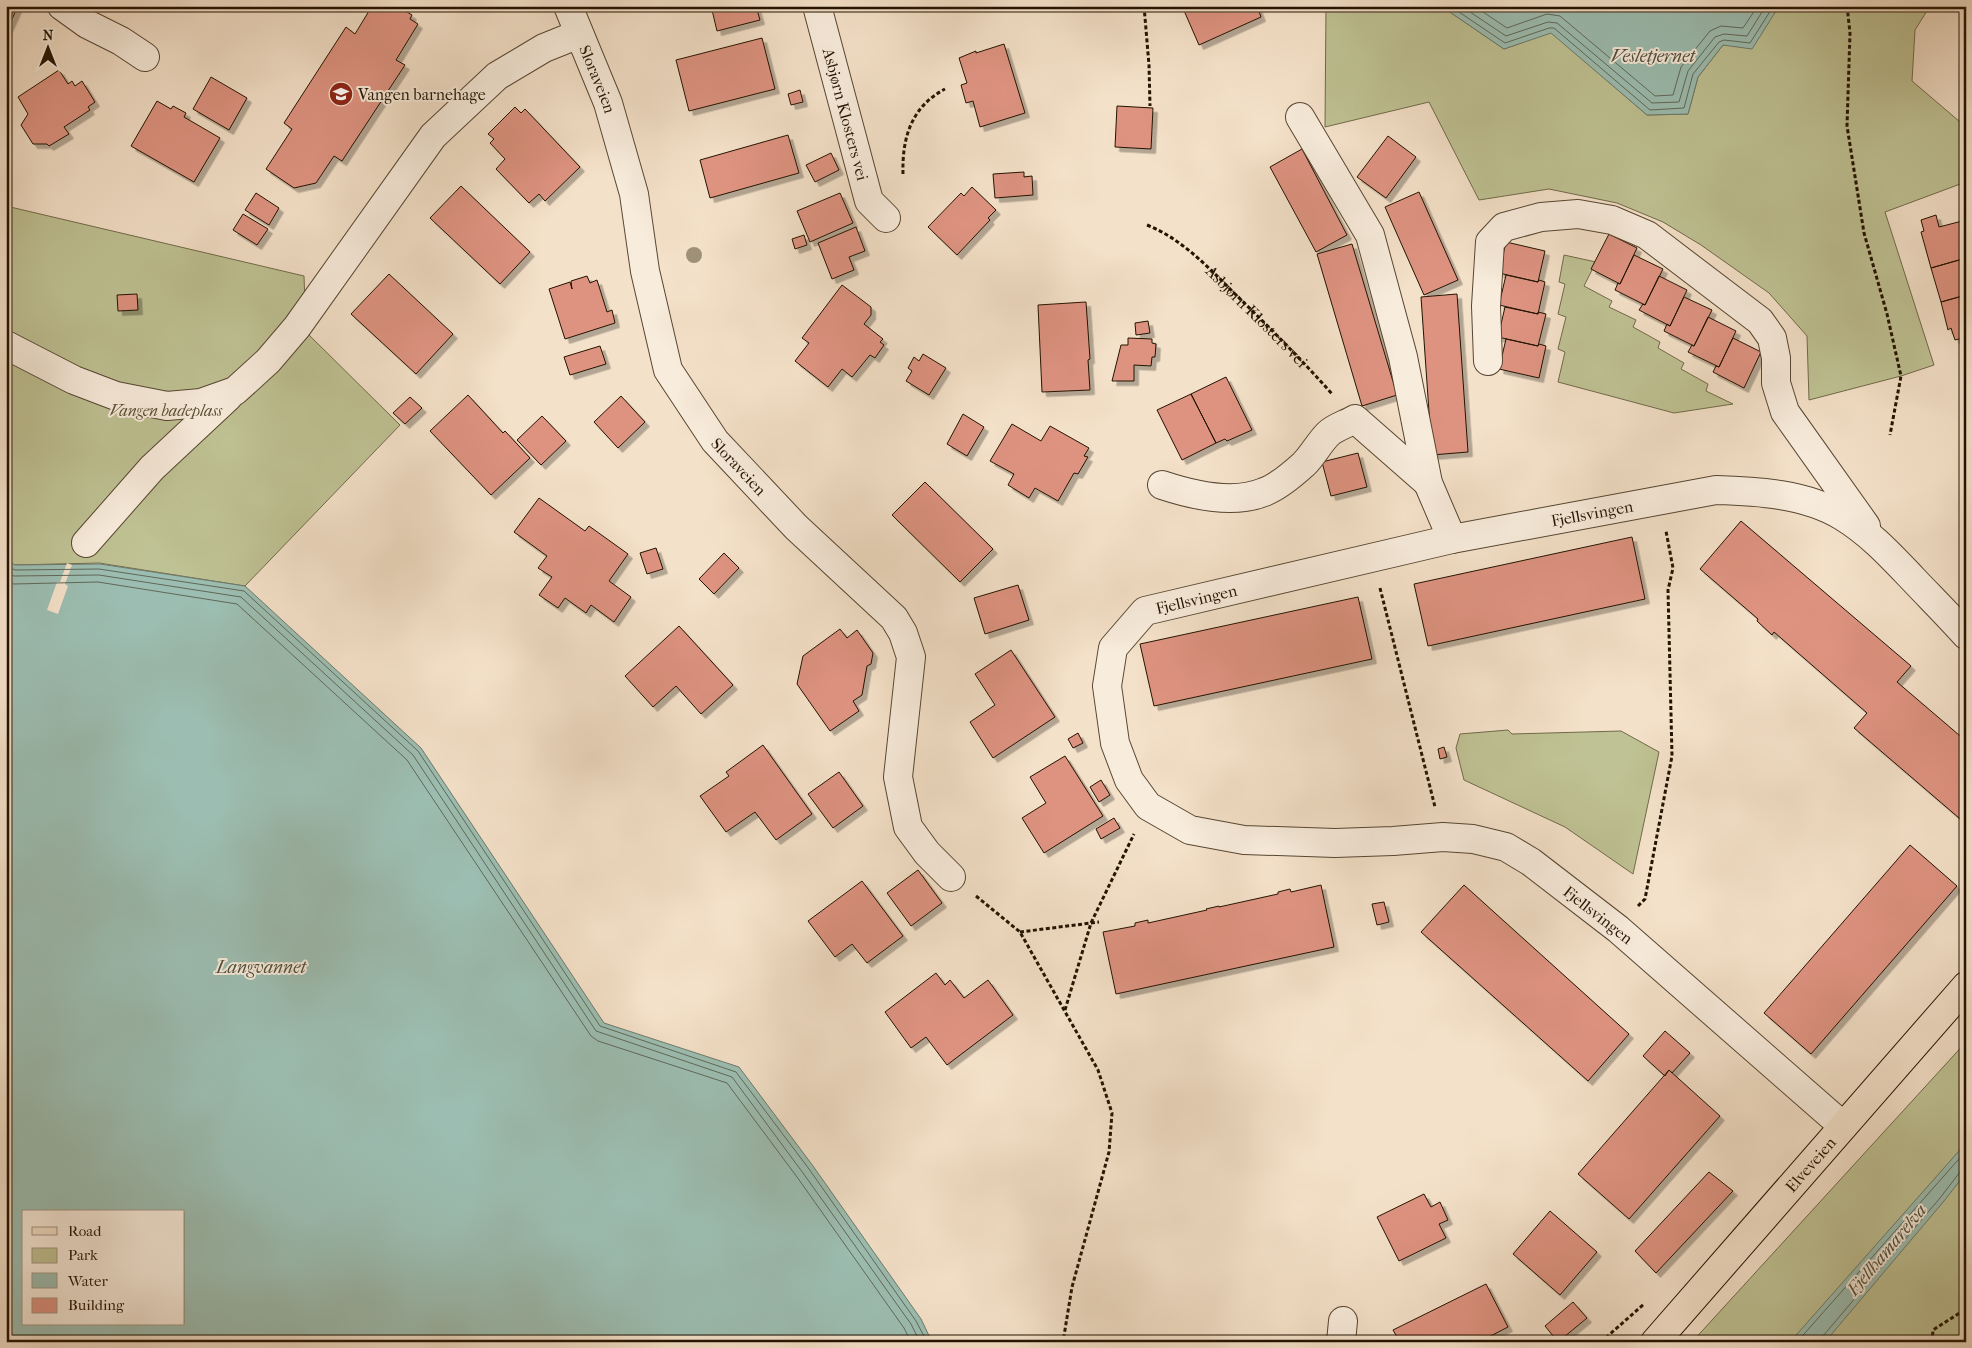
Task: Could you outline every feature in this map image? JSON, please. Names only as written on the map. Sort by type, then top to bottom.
[{"type":"main road","name":"Elveveien","points":[[1655,1342],[1966,986]]},
{"type":"street","points":[[62,6],[75,17],[121,41],[145,57]]},
{"type":"street","name":"Sloraveien","points":[[568,6],[608,103],[634,194],[646,271],[668,370],[715,442],[796,527],[894,618],[903,633],[911,657],[898,777],[906,818],[908,827],[927,853],[951,877]]},
{"type":"street","name":"Asbjørn Klosters vei","points":[[817,6],[869,201],[886,218]]},
{"type":"street","points":[[86,543],[152,468],[268,361],[297,327],[433,136],[497,76],[544,48],[579,34]]},
{"type":"street","points":[[1300,116],[1370,235],[1403,357],[1428,483],[1452,539]]},
{"type":"street","points":[[1488,361],[1486,306],[1490,242],[1504,227],[1541,216],[1578,214],[1612,220],[1647,235],[1760,321],[1772,338],[1776,358],[1776,383],[1785,412],[1877,542]]},
{"type":"street","points":[[6,345],[74,380],[116,396],[167,406],[201,403],[235,391]]},
{"type":"street","points":[[1162,485],[1185,493],[1217,497],[1242,497],[1263,493],[1305,463],[1329,432],[1355,419],[1428,483]]},
{"type":"street","name":"Fjellsvingen","points":[[1843,1126],[1618,929],[1530,862],[1506,847],[1473,839],[1443,837],[1393,842],[1336,843],[1244,840],[1190,830],[1148,806],[1129,780],[1114,743],[1107,686],[1113,648],[1145,611],[1372,556],[1452,539],[1716,490],[1749,491],[1784,496],[1811,503],[1841,515],[1877,542],[1966,635]]},
{"type":"path","points":[[1144,6],[1150,106]]},
{"type":"path","points":[[1847,6],[1850,33],[1847,126],[1864,233],[1887,314],[1901,376],[1890,435]]},
{"type":"path","points":[[903,174],[904,151],[908,129],[932,96],[945,89]]},
{"type":"path","name":"Asbjørn Klosters vei","points":[[1147,225],[1161,231],[1194,253],[1288,346],[1355,419]]},
{"type":"path","points":[[1618,929],[1645,899],[1672,756],[1668,590],[1672,568],[1661,501]]},
{"type":"path","points":[[1372,556],[1443,837]]},
{"type":"path","points":[[1065,1010],[1090,923],[1148,806]]},
{"type":"path","points":[[951,877],[1020,932],[1098,1070],[1112,1113],[1109,1152],[1072,1287],[1063,1342]]},
{"type":"path","points":[[1020,932],[1099,922]]},
{"type":"path","points":[[1601,1342],[1649,1300]]},
{"type":"path","points":[[1932,1342],[1933,1330],[1966,1310]]},
{"type":"green space","points":[[1326,6],[1441,6],[1504,49],[1551,32],[1647,115],[1688,114],[1698,77],[1723,45],[1776,12],[1772,6],[1930,6],[1915,30],[1912,81],[1966,127],[1966,176],[1963,183],[1885,212],[1934,365],[1901,376],[1809,400],[1807,336],[1769,293],[1701,245],[1663,222],[1617,203],[1549,189],[1479,200],[1429,102],[1325,127]]},
{"type":"green space","name":"Vangen badeplass","points":[[6,206],[304,276],[306,332],[400,425],[245,586],[99,563],[14,565],[6,560]]},
{"type":"green space","points":[[1564,255],[1596,262],[1584,286],[1612,301],[1609,307],[1636,320],[1633,327],[1660,342],[1658,348],[1684,363],[1681,369],[1708,384],[1706,391],[1733,404],[1674,413],[1558,382],[1565,352],[1558,349],[1566,317],[1558,314],[1565,284],[1559,282]]},
{"type":"green space","points":[[1508,730],[1512,734],[1621,731],[1659,752],[1633,874],[1565,827],[1464,780],[1456,748],[1460,734]]},
{"type":"green space","points":[[1966,1042],[1966,1342],[1692,1342]]},
{"type":"water","name":"Vesletjernet","points":[[1441,6],[1772,6],[1776,11],[1752,49],[1723,45],[1698,77],[1688,114],[1647,115],[1551,33],[1504,49]]},
{"type":"water","name":"Langvannet","points":[[6,560],[15,565],[100,564],[245,586],[421,748],[604,1023],[739,1067],[813,1166],[921,1319],[932,1342],[6,1342]]},
{"type":"water","name":"Fjellhamarelva","points":[[1966,1143],[1966,1173],[1825,1342],[1790,1342]]},
{"type":"pier","points":[[67,563],[72,565],[65,584],[68,586],[58,614],[47,610],[57,582],[60,582]]},
{"type":"building","points":[[6,6],[18,6],[6,32]]},
{"type":"building","points":[[372,6],[397,6],[412,15],[410,19],[418,24],[396,60],[405,65],[342,161],[334,156],[316,183],[294,188],[266,169],[292,129],[284,123],[346,27],[355,34]]},
{"type":"building","points":[[725,6],[756,6],[760,20],[717,31],[712,10]]},
{"type":"building","points":[[1182,6],[1257,6],[1261,17],[1199,45]]},
{"type":"building","points":[[762,38],[775,89],[689,111],[676,60]]},
{"type":"building","points":[[1004,44],[1025,113],[980,127],[973,101],[966,103],[961,85],[967,83],[959,58],[976,51],[976,53]]},
{"type":"building","points":[[59,70],[68,84],[72,81],[75,86],[82,81],[95,102],[88,107],[90,110],[64,127],[69,134],[49,146],[47,144],[33,144],[21,125],[28,114],[18,97]]},
{"type":"building","points":[[211,77],[247,98],[229,130],[193,109]]},
{"type":"building","points":[[800,90],[803,102],[791,105],[788,94]]},
{"type":"building","points":[[157,101],[171,109],[173,106],[186,113],[184,117],[220,138],[194,182],[131,146]]},
{"type":"building","points":[[1117,106],[1153,108],[1151,149],[1115,147]]},
{"type":"building","points":[[515,107],[521,113],[525,109],[580,167],[545,201],[539,194],[529,203],[496,169],[505,159],[490,143],[494,139],[488,134]]},
{"type":"building","points":[[788,135],[799,173],[710,198],[700,160]]},
{"type":"building","points":[[1388,136],[1416,157],[1386,198],[1357,177]]},
{"type":"building","points":[[1302,149],[1347,235],[1316,252],[1270,167]]},
{"type":"building","points":[[831,153],[839,170],[815,182],[806,165]]},
{"type":"building","points":[[1024,172],[1024,177],[1032,176],[1033,195],[995,198],[993,174]]},
{"type":"building","points":[[461,186],[530,252],[500,284],[430,218]]},
{"type":"building","points":[[972,187],[996,210],[988,218],[990,220],[957,255],[928,227],[961,193],[964,196]]},
{"type":"building","points":[[1419,192],[1458,280],[1424,295],[1385,207]]},
{"type":"building","points":[[256,193],[279,208],[269,225],[245,210]]},
{"type":"building","points":[[840,193],[853,223],[810,242],[797,211]]},
{"type":"building","points":[[243,214],[268,229],[257,245],[233,230]]},
{"type":"building","points":[[1936,215],[1939,227],[1966,220],[1966,258],[1931,268],[1921,232],[1924,231],[1921,220]]},
{"type":"building","points":[[856,227],[865,251],[849,257],[854,270],[832,279],[818,243]]},
{"type":"building","points":[[1609,234],[1637,248],[1620,284],[1591,269]]},
{"type":"building","points":[[804,235],[807,245],[795,249],[792,239]]},
{"type":"building","points":[[1506,242],[1545,251],[1538,282],[1499,273]]},
{"type":"building","points":[[1352,244],[1397,395],[1362,406],[1317,254]]},
{"type":"building","points":[[1634,255],[1663,269],[1645,305],[1615,290],[1618,283],[1620,284]]},
{"type":"building","points":[[1966,258],[1966,295],[1941,302],[1931,268]]},
{"type":"building","points":[[389,274],[453,334],[416,374],[351,314]]},
{"type":"building","points":[[1506,275],[1545,282],[1538,314],[1499,305]]},
{"type":"building","points":[[587,276],[590,283],[597,280],[607,312],[612,310],[615,323],[565,339],[549,289],[570,282],[572,289],[571,281]]},
{"type":"building","points":[[1659,276],[1687,290],[1670,326],[1639,310],[1643,304],[1645,305]]},
{"type":"building","points":[[842,285],[871,307],[871,315],[864,324],[883,339],[880,342],[884,345],[875,358],[870,355],[852,377],[842,369],[828,387],[795,361],[809,343],[802,338]]},
{"type":"building","points":[[137,294],[138,310],[118,311],[117,295]]},
{"type":"building","points":[[1457,294],[1468,452],[1432,455],[1421,297]]},
{"type":"building","points":[[1966,295],[1966,337],[1955,340],[1951,328],[1948,330],[1941,302]]},
{"type":"building","points":[[1684,297],[1712,310],[1694,346],[1664,331],[1667,324],[1670,326]]},
{"type":"building","points":[[1086,302],[1090,390],[1042,392],[1038,305]]},
{"type":"building","points":[[1505,307],[1546,314],[1538,346],[1498,337]]},
{"type":"building","points":[[1708,317],[1736,331],[1719,367],[1688,352],[1692,345],[1694,346]]},
{"type":"building","points":[[1148,321],[1150,333],[1136,335],[1135,323]]},
{"type":"building","points":[[1128,338],[1152,339],[1152,343],[1156,344],[1155,357],[1152,357],[1151,366],[1134,365],[1134,381],[1112,381],[1121,345],[1128,345]]},
{"type":"building","points":[[1733,338],[1761,352],[1744,388],[1713,372],[1716,366],[1719,367]]},
{"type":"building","points":[[1506,339],[1546,346],[1539,378],[1499,369]]},
{"type":"building","points":[[600,346],[606,364],[570,375],[564,357]]},
{"type":"building","points":[[923,354],[946,368],[929,395],[906,381],[912,371],[908,368],[914,357],[919,361]]},
{"type":"building","points":[[1226,377],[1252,430],[1227,441],[1225,439],[1216,443],[1191,394]]},
{"type":"building","points":[[1191,394],[1216,443],[1182,460],[1157,410]]},
{"type":"building","points":[[468,395],[503,433],[505,431],[530,458],[491,495],[430,431]]},
{"type":"building","points":[[621,396],[645,422],[618,448],[594,422]]},
{"type":"building","points":[[410,397],[422,408],[405,424],[393,413]]},
{"type":"building","points":[[963,414],[984,427],[967,456],[947,444]]},
{"type":"building","points":[[542,416],[566,441],[541,465],[517,440]]},
{"type":"building","points":[[1012,424],[1041,441],[1050,426],[1089,448],[1084,456],[1088,457],[1078,474],[1074,473],[1058,501],[1035,488],[1029,498],[1008,485],[1014,474],[990,461]]},
{"type":"building","points":[[1358,453],[1367,487],[1331,496],[1322,462]]},
{"type":"building","points":[[925,482],[993,549],[960,582],[892,515]]},
{"type":"building","points":[[539,498],[585,531],[589,526],[628,554],[609,581],[631,597],[614,622],[591,605],[586,613],[565,598],[558,608],[539,595],[552,577],[538,568],[547,556],[514,532]]},
{"type":"building","points":[[1741,521],[1911,666],[1897,682],[1966,741],[1966,824],[1854,728],[1867,713],[1774,632],[1772,635],[1757,621],[1758,619],[1700,569]]},
{"type":"building","points":[[1632,537],[1645,599],[1428,646],[1414,584]]},
{"type":"building","points":[[656,548],[663,569],[647,574],[640,553]]},
{"type":"building","points":[[724,553],[739,568],[714,594],[699,579]]},
{"type":"building","points":[[1018,585],[1029,620],[985,634],[974,598]]},
{"type":"building","points":[[1358,597],[1372,659],[1154,706],[1140,644]]},
{"type":"building","points":[[679,626],[733,685],[701,714],[676,686],[653,707],[625,676]]},
{"type":"building","points":[[840,629],[847,638],[857,630],[873,653],[871,664],[867,666],[862,695],[853,701],[859,711],[830,731],[797,684],[803,656]]},
{"type":"building","points":[[1011,650],[1055,717],[993,758],[970,722],[995,705],[975,674]]},
{"type":"building","points":[[1078,733],[1083,743],[1073,748],[1068,739]]},
{"type":"building","points":[[763,745],[812,814],[776,840],[755,812],[726,832],[700,796],[729,776],[726,772]]},
{"type":"building","points":[[1444,747],[1447,757],[1440,759],[1438,749]]},
{"type":"building","points":[[1065,756],[1103,816],[1044,853],[1022,818],[1046,803],[1030,777]]},
{"type":"building","points":[[839,772],[863,806],[833,828],[808,794]]},
{"type":"building","points":[[1101,780],[1110,795],[1099,802],[1090,787]]},
{"type":"building","points":[[1114,818],[1120,828],[1101,839],[1096,829]]},
{"type":"building","points":[[1910,845],[1957,886],[1811,1054],[1764,1013]]},
{"type":"building","points":[[918,870],[942,903],[911,926],[887,893]]},
{"type":"building","points":[[862,881],[903,936],[867,963],[852,944],[835,957],[808,921]]},
{"type":"building","points":[[1321,885],[1334,947],[1116,994],[1103,932],[1135,926],[1135,923],[1148,920],[1148,923],[1278,894],[1278,892],[1290,889],[1291,892]]},
{"type":"building","points":[[1464,885],[1629,1034],[1588,1081],[1421,932]]},
{"type":"building","points":[[1384,902],[1389,922],[1377,925],[1372,904]]},
{"type":"building","points":[[936,973],[945,985],[950,980],[964,998],[988,980],[1013,1015],[947,1065],[926,1037],[911,1048],[885,1012]]},
{"type":"building","points":[[1665,1031],[1690,1053],[1672,1073],[1669,1070],[1665,1076],[1643,1056]]},
{"type":"building","points":[[1669,1070],[1720,1116],[1629,1219],[1578,1174]]},
{"type":"building","points":[[1709,1172],[1733,1191],[1656,1273],[1635,1251]]},
{"type":"building","points":[[1424,1194],[1431,1207],[1440,1202],[1448,1220],[1439,1224],[1446,1238],[1399,1261],[1377,1217]]},
{"type":"building","points":[[1550,1211],[1597,1252],[1560,1295],[1513,1254]]},
{"type":"building","points":[[1486,1284],[1508,1327],[1479,1342],[1387,1342],[1397,1337],[1393,1330]]},
{"type":"building","points":[[1573,1302],[1587,1318],[1558,1342],[1545,1326]]},
{"type":"place","name":"Vangen barnehage","points":[[341,94]]}]
